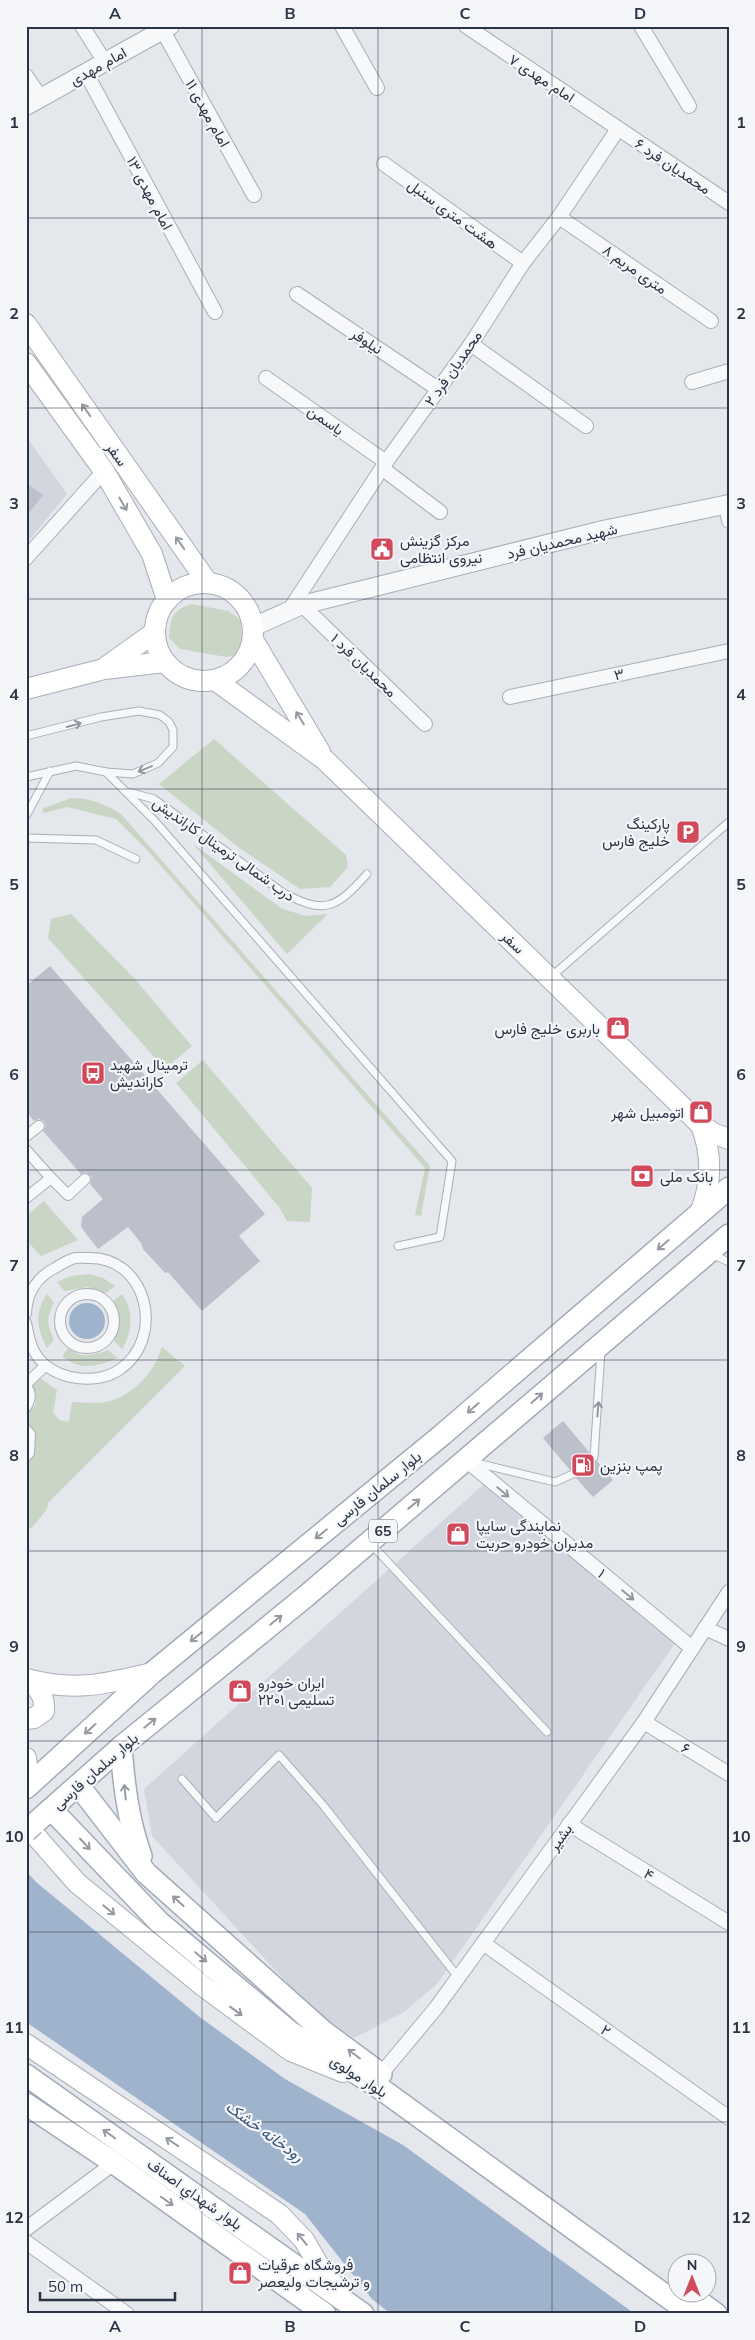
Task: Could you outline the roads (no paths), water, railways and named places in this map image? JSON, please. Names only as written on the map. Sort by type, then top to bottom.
[{"type":"main road","name":"سفر","points":[[26,324],[208,583]]},
{"type":"main road","name":"سفر","points":[[26,363],[104,471],[152,554],[167,600]]},
{"type":"main road","points":[[208,583],[221,586],[233,592],[243,602],[250,614],[253,633],[244,661],[235,670],[215,680],[187,678],[165,662],[158,647],[155,632],[158,615],[167,600],[185,587],[208,583]]},
{"type":"main road","points":[[104,668],[155,632]]},
{"type":"main road","name":"سفر","points":[[253,633],[325,760]]},
{"type":"main road","points":[[26,689],[104,668],[165,662]]},
{"type":"main road","name":"سفر","points":[[215,680],[325,760],[701,1125],[715,1134],[729,1139]]},
{"type":"main road","points":[[700,1213],[706,1198],[709,1178],[709,1154],[701,1125]]},
{"type":"main road","name":"بلوار سلمان فارسی","points":[[26,1787],[152,1673],[442,1434],[729,1188]]},
{"type":"main road","name":"بلوار سلمان فارسی","points":[[29,1826],[58,1816],[85,1794],[121,1747],[369,1542],[601,1342],[729,1235]]},
{"type":"main road","points":[[28,1679],[61,1687],[95,1685],[152,1673]]},
{"type":"main road","points":[[26,1719],[34,1718],[44,1711],[43,1694],[28,1679]]},
{"type":"main road","points":[[121,1747],[126,1797],[132,1831],[146,1873]]},
{"type":"main road","points":[[26,1758],[28,1774],[26,1787]]},
{"type":"main road","name":"بلوار مولوی","points":[[85,1794],[146,1873],[379,2080],[691,2314]]},
{"type":"main road","name":"بلوار مولوی","points":[[58,1816],[159,1922],[290,2032],[379,2080],[668,2279]]},
{"type":"main road","points":[[29,1826],[77,1884],[203,1986],[291,2051],[379,2080]]},
{"type":"main road","points":[[26,2044],[279,2214],[304,2240],[322,2271],[358,2310]]},
{"type":"main road","name":"بلوار شهداي اصناف","points":[[26,2075],[358,2310]]},
{"type":"main road","name":"بلوار شهداي اصناف","points":[[26,2104],[114,2163],[325,2314]]},
{"type":"main road","points":[[114,2163],[128,2148]]},
{"type":"main road","points":[[700,2302],[716,2314]]},
{"type":"street","points":[[82,26],[105,62]]},
{"type":"street","points":[[342,26],[377,88]]},
{"type":"street","name":"۷ امام مهدی","points":[[466,26],[618,129]]},
{"type":"street","points":[[641,26],[690,106]]},
{"type":"street","name":"امام مهدی","points":[[34,102],[166,28]]},
{"type":"street","name":"۱۱ امام مهدی","points":[[166,28],[254,195]]},
{"type":"street","name":"۱۳ امام مهدی","points":[[86,73],[215,312]]},
{"type":"street","points":[[26,76],[34,102]]},
{"type":"street","name":"۶ محمدیان فرد","points":[[618,129],[729,203]]},
{"type":"street","name":"۲ محمدیان فرد","points":[[296,607],[384,466],[471,344],[523,263],[559,216],[618,129]]},
{"type":"street","name":"هشت متری سنبل","points":[[384,164],[523,263]]},
{"type":"street","name":"۸ متری مریم","points":[[559,216],[710,320]]},
{"type":"street","name":"نیلوفر","points":[[297,294],[438,389]]},
{"type":"street","points":[[471,344],[586,426]]},
{"type":"street","points":[[692,382],[729,371]]},
{"type":"street","name":"یاسمن","points":[[266,378],[384,466],[440,512]]},
{"type":"street","points":[[26,558],[104,471]]},
{"type":"street","name":"شهید محمدیان فرد","points":[[253,633],[296,607],[603,530],[728,510]]},
{"type":"street","name":"۱ محمدیان فرد","points":[[296,607],[426,724]]},
{"type":"street","name":"۳","points":[[510,697],[729,651]]},
{"type":"street","points":[[26,1136],[39,1126]]},
{"type":"street","points":[[26,1150],[68,1195],[85,1179]]},
{"type":"street","points":[[26,1198],[51,1178]]},
{"type":"street","points":[[26,1313],[27,1301],[36,1283],[44,1274],[73,1258],[97,1257],[110,1262],[127,1273],[137,1284],[146,1303],[146,1333],[138,1352],[119,1370],[101,1378],[77,1379],[45,1366],[33,1350],[26,1323]]},
{"type":"street","points":[[85,1294],[93,1295],[108,1303],[114,1315],[114,1323],[104,1342],[89,1347],[79,1346],[66,1336],[60,1319],[62,1311],[69,1301],[85,1294]]},
{"type":"street","points":[[26,1407],[30,1399],[30,1392],[26,1385],[45,1366]]},
{"type":"street","points":[[26,1430],[30,1434],[29,1453],[26,1456]]},
{"type":"street","name":"۱","points":[[466,1460],[692,1648]]},
{"type":"street","name":"بشیر","points":[[379,2080],[458,1977],[644,1722],[729,1592]]},
{"type":"street","points":[[705,1628],[729,1639]]},
{"type":"street","name":"۶","points":[[644,1722],[729,1774]]},
{"type":"street","name":"۴","points":[[569,1824],[729,1923]]},
{"type":"street","name":"۲","points":[[483,1943],[729,2118]]},
{"type":"street","points":[[26,2229],[114,2163]]},
{"type":"street","points":[[26,2242],[127,2314]]},
{"type":"lane","points":[[26,736],[101,717],[139,710],[160,715],[169,722],[174,730],[173,747],[158,763],[133,774],[106,772],[76,766],[26,777]]},
{"type":"lane","points":[[26,816],[50,771]]},
{"type":"lane","points":[[106,772],[128,792],[452,1161],[440,1237],[398,1246]]},
{"type":"lane","name":"درب شمالی ترمینال کاراندیش","points":[[128,792],[154,799],[282,892],[303,904],[326,907],[342,901],[367,874]]},
{"type":"lane","points":[[550,978],[729,822]]},
{"type":"lane","points":[[26,838],[96,840],[136,859]]},
{"type":"lane","points":[[708,1252],[729,1262]]},
{"type":"lane","points":[[594,1458],[601,1377],[601,1342]]},
{"type":"lane","points":[[466,1460],[555,1482],[573,1474]]},
{"type":"lane","points":[[369,1542],[546,1732]]},
{"type":"lane","points":[[182,1779],[216,1818],[279,1755],[329,1813],[458,1977]]},
{"type":"water","points":[[87,1303],[94,1304],[100,1308],[104,1314],[104,1328],[100,1334],[94,1338],[87,1339],[80,1338],[74,1334],[70,1328],[69,1321],[70,1314],[74,1308],[80,1304]]},
{"type":"water","name":"رودخانه خشک","points":[[26,1871],[36,1882],[201,2018],[285,2079],[403,2145],[635,2314],[391,2314],[372,2299],[305,2214],[26,2022]]},
{"type":"place","name":"مرکز گزینش نیروی انتظامی","points":[[382,549]]},
{"type":"place","name":"پارکینگ خلیج فارس","points":[[688,832]]},
{"type":"place","name":"باربری خلیج فارس","points":[[618,1028]]},
{"type":"place","name":"ترمینال شهید کاراندیش","points":[[93,1073]]},
{"type":"place","name":"اتومبیل شهر","points":[[701,1112]]},
{"type":"place","name":"بانک ملی","points":[[642,1176]]},
{"type":"place","name":"پمپ بنزین","points":[[583,1465]]},
{"type":"place","name":"نمایندگی سایپا مدیران خودرو حریت","points":[[458,1534]]},
{"type":"place","name":"ایران خودرو تسلیمی ۲۲۰۱","points":[[240,1691]]},
{"type":"place","name":"فروشگاه عرقیات و ترشیجات ولیعصر","points":[[240,2273]]}]
